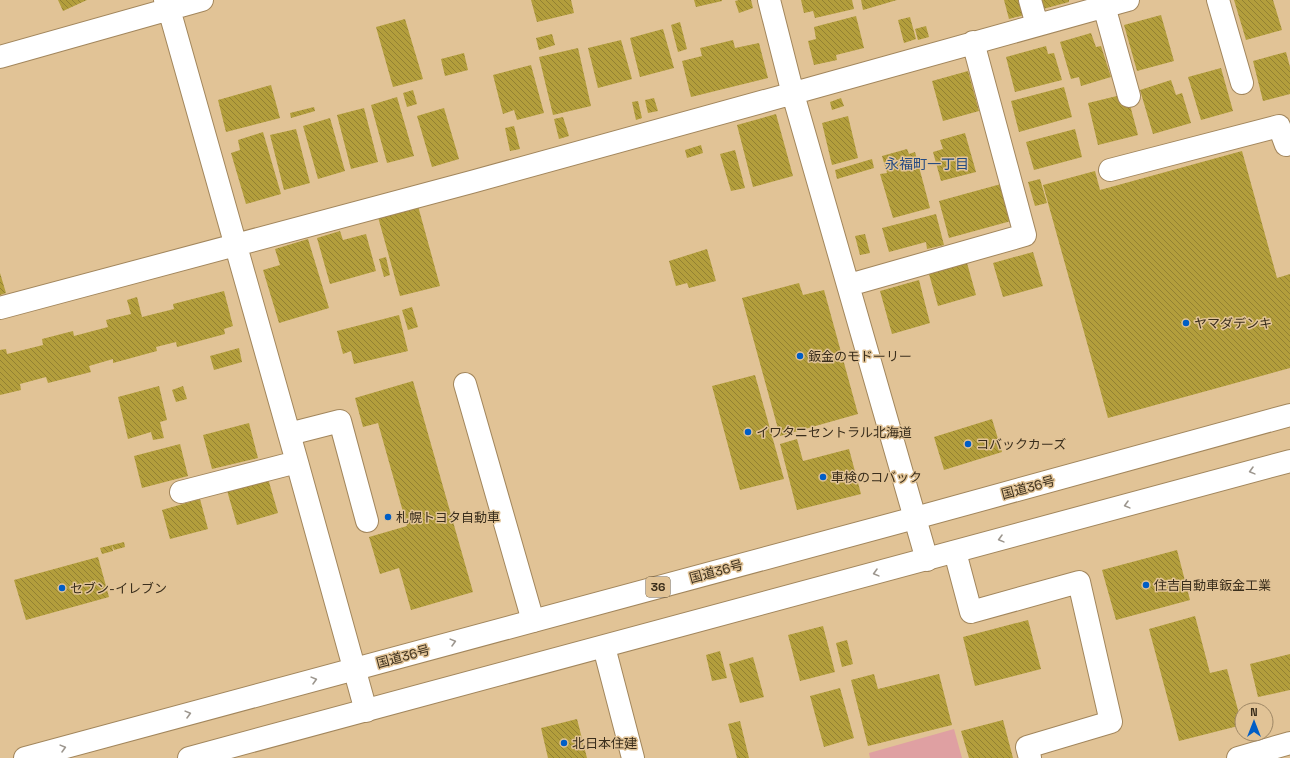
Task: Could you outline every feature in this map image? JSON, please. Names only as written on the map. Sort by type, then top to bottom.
[{"type":"main road","points":[[0,57],[167,5],[202,0]]},
{"type":"main road","points":[[769,0],[794,94],[927,560]]},
{"type":"main road","points":[[1030,0],[1037,25]]},
{"type":"main road","points":[[1218,0],[1242,83]]},
{"type":"main road","points":[[0,308],[235,246],[794,94],[973,42],[1120,2],[1129,96]]},
{"type":"main road","points":[[167,5],[366,711]]},
{"type":"main road","points":[[849,285],[1025,235],[973,42]]},
{"type":"main road","points":[[1110,170],[1280,126],[1289,150]]},
{"type":"main road","points":[[465,384],[533,621]]},
{"type":"main road","name":"国道36号","points":[[25,758],[916,518],[1290,415]]},
{"type":"main road","points":[[289,434],[340,421],[367,521]]},
{"type":"main road","points":[[189,758],[1290,461]]},
{"type":"main road","points":[[181,492],[297,462]]},
{"type":"main road","points":[[956,552],[972,612],[1078,582],[1110,722],[1027,747],[1030,758]]},
{"type":"main road","points":[[604,647],[633,758]]},
{"type":"main road","points":[[1238,758],[1290,743]]},
{"type":"shaded area","points":[[954,729],[962,758],[870,758],[869,753]]},
{"type":"building","points":[[58,0],[87,0],[63,11]]},
{"type":"building","points":[[531,0],[571,0],[574,13],[537,22]]},
{"type":"building","points":[[694,0],[722,0],[722,1],[696,7]]},
{"type":"building","points":[[751,0],[753,8],[739,13],[735,1]]},
{"type":"building","points":[[801,0],[852,0],[854,9],[815,18],[813,11],[804,13]]},
{"type":"building","points":[[861,0],[897,0],[863,10]]},
{"type":"building","points":[[1004,0],[1020,0],[1024,15],[1009,19]]},
{"type":"building","points":[[1041,0],[1069,0],[1069,2],[1043,9]]},
{"type":"building","points":[[1234,0],[1273,0],[1282,30],[1246,40]]},
{"type":"building","points":[[1161,15],[1174,61],[1137,71],[1124,25]]},
{"type":"building","points":[[856,16],[864,48],[836,55],[837,60],[814,65],[808,41],[816,39],[814,27]]},
{"type":"building","points":[[910,17],[916,39],[904,43],[898,20]]},
{"type":"building","points":[[405,19],[423,79],[393,87],[376,27]]},
{"type":"building","points":[[680,22],[687,49],[678,52],[671,25]]},
{"type":"building","points":[[926,26],[929,37],[918,40],[915,29]]},
{"type":"building","points":[[663,29],[674,68],[640,77],[630,38]]},
{"type":"building","points":[[1091,33],[1096,47],[1101,46],[1111,77],[1081,86],[1079,77],[1071,79],[1060,42]]},
{"type":"building","points":[[552,34],[555,45],[539,50],[536,38]]},
{"type":"building","points":[[621,40],[632,79],[598,88],[588,48]]},
{"type":"building","points":[[733,40],[735,48],[759,43],[768,78],[691,97],[682,61],[702,56],[700,48]]},
{"type":"building","points":[[1046,46],[1048,54],[1054,53],[1062,80],[1015,92],[1006,57]]},
{"type":"building","points":[[578,48],[591,106],[553,115],[539,57]]},
{"type":"building","points":[[1286,52],[1290,67],[1290,94],[1263,101],[1253,61]]},
{"type":"building","points":[[464,53],[468,70],[445,76],[441,59]]},
{"type":"building","points":[[531,65],[544,113],[517,120],[514,110],[503,114],[493,75]]},
{"type":"building","points":[[1221,68],[1233,111],[1201,120],[1188,77]]},
{"type":"building","points":[[968,71],[979,111],[943,121],[932,81]]},
{"type":"building","points":[[1171,80],[1176,95],[1182,93],[1191,123],[1153,134],[1140,90]]},
{"type":"building","points":[[271,85],[280,118],[226,132],[218,100]]},
{"type":"building","points":[[1064,87],[1072,117],[1019,132],[1011,101]]},
{"type":"building","points":[[413,90],[417,104],[407,107],[403,93]]},
{"type":"building","points":[[1121,95],[1124,107],[1130,105],[1138,135],[1098,145],[1088,103]]},
{"type":"building","points":[[397,97],[414,156],[387,163],[371,105]]},
{"type":"building","points":[[654,98],[658,111],[648,113],[645,100]]},
{"type":"building","points":[[841,98],[844,106],[832,110],[830,102]]},
{"type":"building","points":[[638,101],[642,118],[636,120],[632,102]]},
{"type":"building","points":[[314,107],[315,111],[291,118],[290,113]]},
{"type":"building","points":[[364,108],[378,162],[351,169],[337,115]]},
{"type":"building","points":[[444,108],[459,159],[432,167],[417,116]]},
{"type":"building","points":[[776,114],[793,176],[753,187],[737,125]]},
{"type":"building","points":[[848,116],[858,158],[832,165],[822,123]]},
{"type":"building","points":[[563,117],[569,136],[559,139],[554,119]]},
{"type":"building","points":[[330,118],[345,171],[318,179],[303,126]]},
{"type":"building","points":[[514,126],[520,149],[510,151],[505,128]]},
{"type":"building","points":[[296,129],[310,183],[284,190],[270,135]]},
{"type":"building","points":[[1075,129],[1082,157],[1034,170],[1026,142]]},
{"type":"building","points":[[263,132],[281,194],[246,204],[231,153],[240,150],[238,140]]},
{"type":"building","points":[[965,133],[976,172],[941,181],[933,152],[943,149],[940,140]]},
{"type":"building","points":[[701,145],[703,153],[687,158],[685,150]]},
{"type":"building","points":[[907,149],[909,154],[915,152],[930,208],[893,218],[880,174],[887,173],[882,156]]},
{"type":"building","points":[[735,150],[745,188],[731,191],[720,154]]},
{"type":"building","name":"ヤマダデンキ","points":[[1242,151],[1277,278],[1290,274],[1290,368],[1108,418],[1043,185],[1095,171],[1100,190]]},
{"type":"building","points":[[872,159],[874,168],[837,179],[835,170]]},
{"type":"building","points":[[1040,179],[1047,203],[1035,206],[1028,182]]},
{"type":"building","points":[[1001,184],[1011,221],[949,238],[939,201]]},
{"type":"building","points":[[418,206],[440,286],[400,296],[378,217]]},
{"type":"building","points":[[936,214],[944,245],[927,249],[926,242],[889,252],[882,228]]},
{"type":"building","points":[[340,231],[343,240],[366,234],[376,271],[330,284],[317,238]]},
{"type":"building","points":[[865,234],[870,253],[860,255],[855,236]]},
{"type":"building","points":[[308,239],[329,308],[279,323],[263,270],[280,265],[275,249]]},
{"type":"building","points":[[707,249],[716,281],[689,288],[687,283],[676,286],[669,261]]},
{"type":"building","points":[[1033,252],[1043,286],[1003,297],[993,263]]},
{"type":"building","points":[[386,257],[390,275],[384,277],[379,259]]},
{"type":"building","points":[[967,263],[976,295],[938,306],[929,274]]},
{"type":"building","points":[[0,273],[6,293],[0,295]]},
{"type":"building","points":[[919,280],[930,323],[892,334],[880,291]]},
{"type":"building","name":"鈑金のモドーリー","points":[[799,283],[803,295],[824,290],[858,414],[780,436],[742,298]]},
{"type":"building","points":[[224,291],[233,326],[224,329],[225,334],[177,347],[176,342],[156,347],[157,351],[113,363],[113,359],[89,366],[91,372],[48,383],[46,377],[20,384],[21,390],[0,395],[0,350],[6,349],[7,354],[43,345],[42,339],[73,331],[74,336],[108,327],[106,320],[131,314],[127,300],[137,297],[142,317],[174,309],[173,304]]},
{"type":"building","points":[[412,307],[418,327],[408,330],[402,310]]},
{"type":"building","points":[[399,315],[408,351],[354,364],[351,351],[343,354],[337,331]]},
{"type":"building","points":[[239,348],[242,362],[214,370],[210,356]]},
{"type":"building","name":"イワタニセントラル北海道","points":[[755,375],[784,479],[740,490],[712,386]]},
{"type":"building","points":[[413,381],[473,592],[411,610],[399,568],[380,574],[369,537],[407,526],[378,423],[363,427],[355,398]]},
{"type":"building","points":[[159,386],[167,420],[160,422],[164,438],[153,440],[151,432],[128,439],[118,397]]},
{"type":"building","points":[[183,386],[187,399],[176,402],[172,390]]},
{"type":"building","name":"コバックカーズ","points":[[992,419],[1002,452],[944,470],[934,437]]},
{"type":"building","points":[[249,423],[258,458],[212,469],[203,435]]},
{"type":"building","name":"車検のコバック","points":[[797,439],[803,461],[849,449],[861,494],[797,510],[780,444]]},
{"type":"building","points":[[180,444],[188,476],[142,488],[134,456]]},
{"type":"building","points":[[267,475],[278,513],[237,525],[226,487]]},
{"type":"building","points":[[200,499],[208,529],[170,539],[162,510]]},
{"type":"building","points":[[124,542],[125,547],[114,550],[112,545]]},
{"type":"building","points":[[112,545],[113,551],[102,554],[100,548]]},
{"type":"building","name":"住吉自動車鈑金工業","points":[[1177,550],[1190,600],[1116,620],[1102,570]]},
{"type":"building","name":"セブン-イレブン","points":[[98,557],[109,597],[26,620],[14,580]]},
{"type":"building","points":[[1195,616],[1210,673],[1227,669],[1236,702],[1234,702],[1234,727],[1179,741],[1149,629]]},
{"type":"building","points":[[1028,620],[1041,669],[975,686],[963,637]]},
{"type":"building","points":[[823,626],[835,672],[800,681],[788,635]]},
{"type":"building","points":[[847,640],[853,664],[842,667],[836,643]]},
{"type":"building","points":[[720,651],[727,678],[712,681],[706,655]]},
{"type":"building","points":[[1290,654],[1290,690],[1258,697],[1250,664]]},
{"type":"building","points":[[753,657],[764,697],[740,703],[729,664]]},
{"type":"building","points":[[874,674],[878,689],[939,674],[952,725],[868,746],[851,680]]},
{"type":"building","points":[[840,688],[854,738],[824,747],[810,696]]},
{"type":"building","name":"北日本住建","points":[[577,719],[587,758],[548,758],[541,728]]},
{"type":"building","points":[[1003,720],[1013,758],[969,758],[961,731]]},
{"type":"building","points":[[740,721],[749,758],[737,758],[728,724]]},
{"type":"place","name":"ヤマダデンキ","points":[[1186,323]]},
{"type":"place","name":"鈑金のモドーリー","points":[[800,356]]},
{"type":"place","name":"イワタニセントラル北海道","points":[[748,432]]},
{"type":"place","name":"コバックカーズ","points":[[968,444]]},
{"type":"place","name":"車検のコバック","points":[[823,477]]},
{"type":"place","name":"札幌トヨタ自動車","points":[[388,517]]},
{"type":"place","name":"住吉自動車鈑金工業","points":[[1146,585]]},
{"type":"place","name":"セブン-イレブン","points":[[62,588]]},
{"type":"place","name":"北日本住建","points":[[564,743]]},
{"type":"district","name":"永福町一丁目","points":[[927,164]]}]
